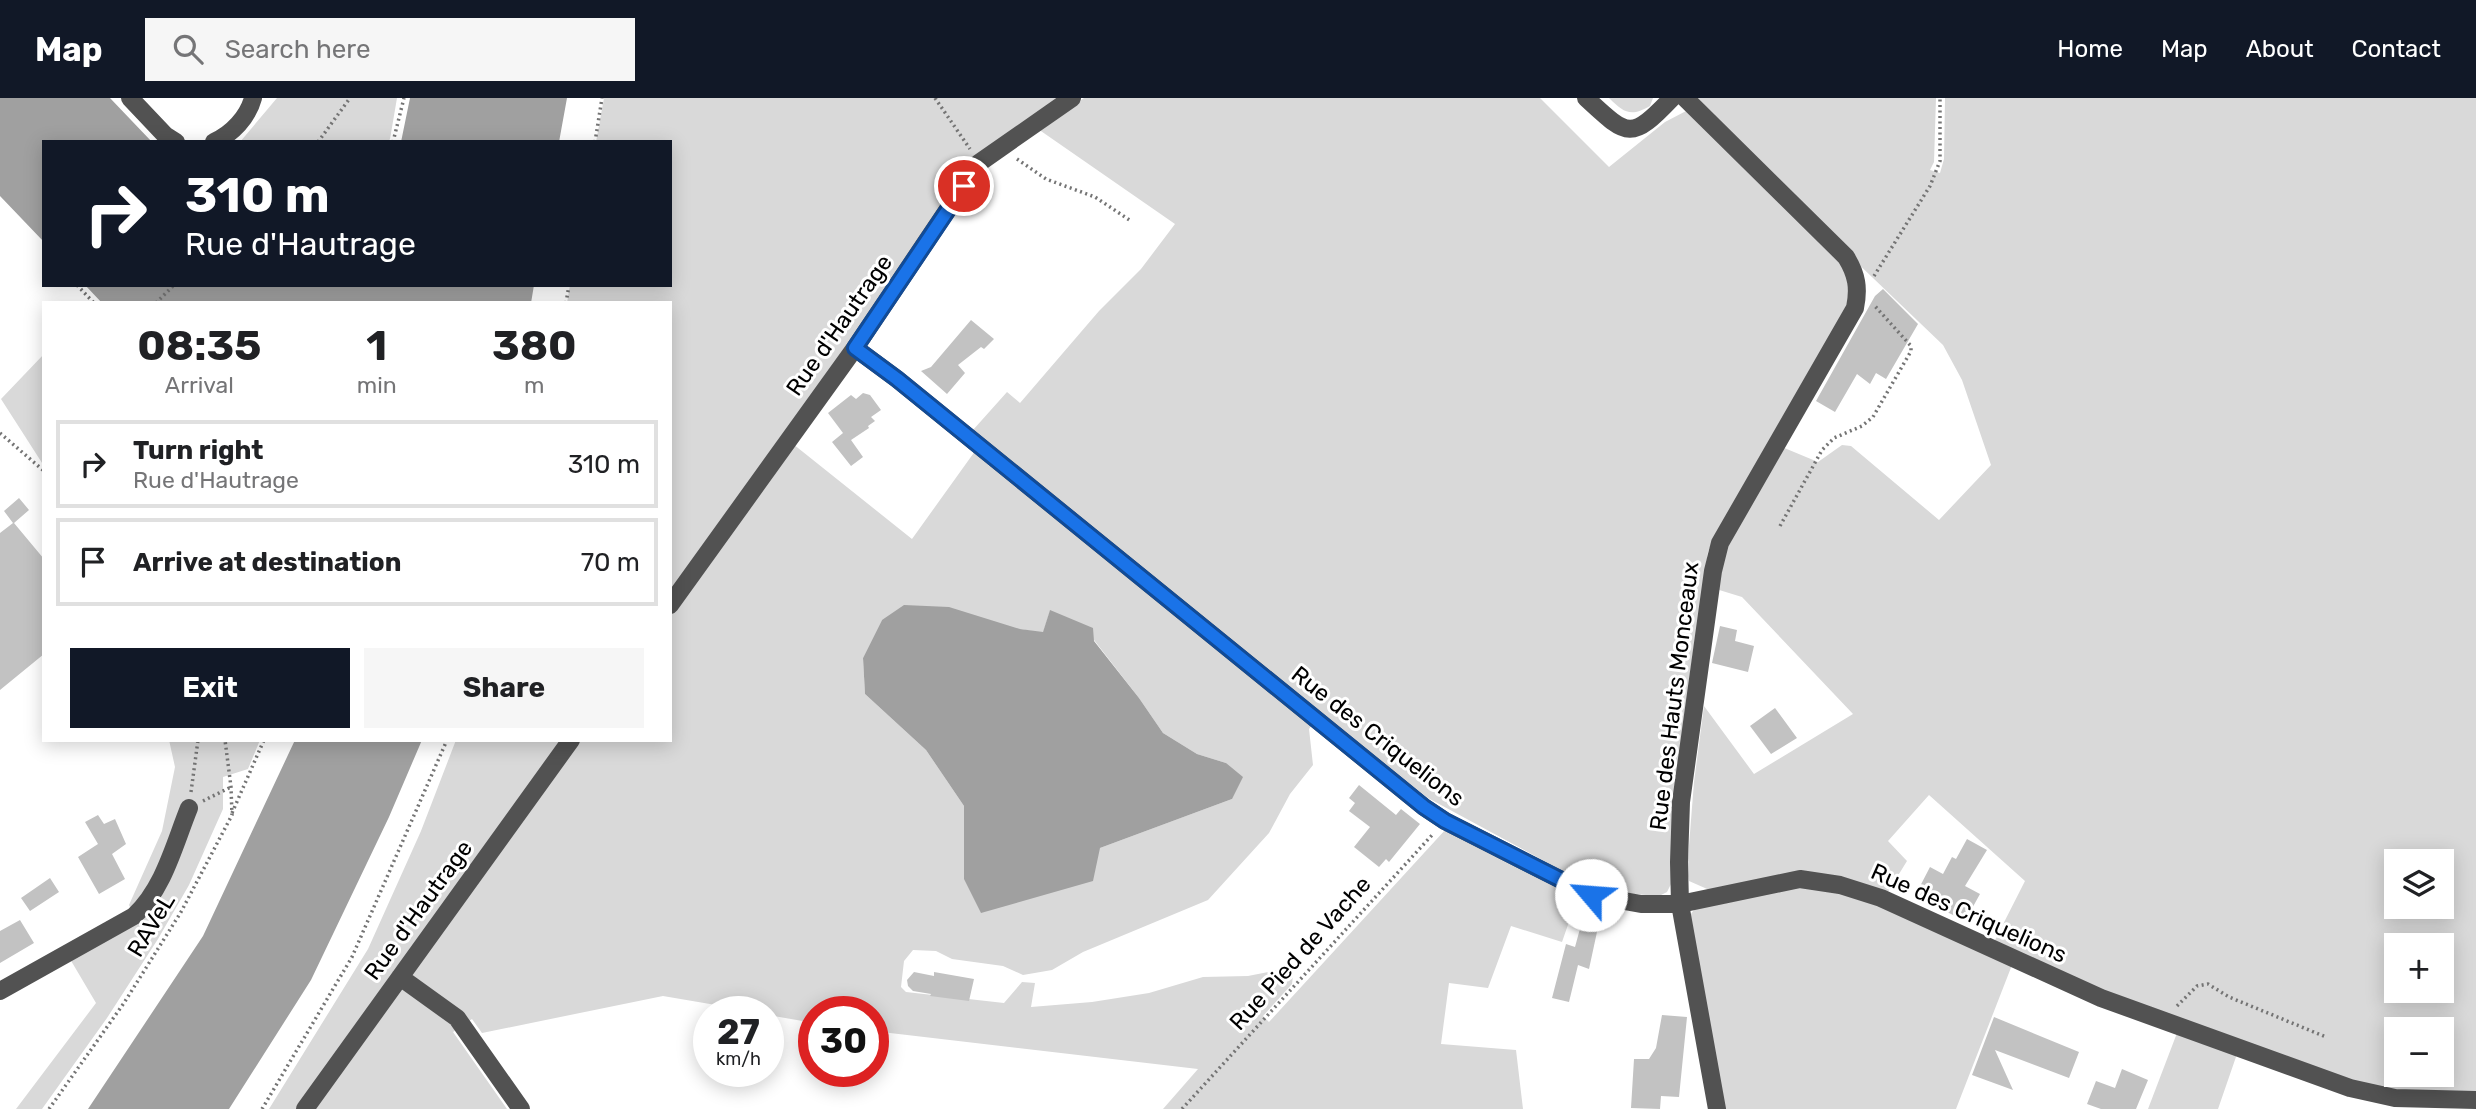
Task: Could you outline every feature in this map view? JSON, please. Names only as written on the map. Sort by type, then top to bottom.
[{"type":"street","points":[[130,98],[164,135],[173,140]]},
{"type":"street","points":[[219,140],[239,124],[253,98]]},
{"type":"street","name":"Rue d'Hautrage","points":[[672,602],[855,348],[979,163],[1072,98]]},
{"type":"street","points":[[1586,98],[1609,119],[1634,130],[1657,114],[1672,98]]},
{"type":"street","points":[[1685,98],[1846,257],[1858,290]]},
{"type":"street","name":"Rue des Hauts Monceaux","points":[[1717,1109],[1680,904],[1681,802],[1713,570],[1720,542],[1849,321],[1855,308],[1858,290]]},
{"type":"street","name":"Rue des Criquelions","points":[[855,348],[897,379],[1424,807],[1445,821],[1591,895],[1641,904],[1680,904],[1800,879],[1840,885],[1902,907],[2101,998],[2350,1088],[2395,1098],[2476,1100]]},
{"type":"street","name":"Rue d'Hautrage","points":[[305,1109],[570,742]]},
{"type":"street","points":[[0,991],[134,916],[162,876],[189,808]]},
{"type":"street","points":[[400,977],[457,1018],[521,1109]]},
{"type":"path","points":[[319,140],[350,98]]},
{"type":"path","points":[[394,140],[404,98]]},
{"type":"path","points":[[595,140],[602,98]]},
{"type":"path","points":[[935,98],[979,163]]},
{"type":"path","points":[[1780,526],[1822,450],[1834,438],[1862,426],[1873,417],[1911,351],[1911,346],[1858,290],[1875,276],[1930,186],[1940,161],[1940,98]]},
{"type":"path","points":[[1000,147],[1046,179],[1095,197],[1131,221]]},
{"type":"path","points":[[79,287],[92,301]]},
{"type":"path","points":[[158,301],[172,287]]},
{"type":"path","points":[[0,433],[42,469]]},
{"type":"path","points":[[189,808],[198,742]]},
{"type":"path","name":"RAVeL","points":[[49,1109],[124,1003],[181,912],[232,815],[232,787],[225,742]]},
{"type":"path","points":[[232,815],[263,742]]},
{"type":"path","points":[[262,1109],[352,957],[446,742]]},
{"type":"path","points":[[189,808],[232,787]]},
{"type":"path","name":"Rue Pied de Vache","points":[[1182,1109],[1445,821]]},
{"type":"path","points":[[2178,1005],[2197,986],[2208,984],[2230,997],[2326,1037]]},
{"type":"shaded area","points":[[0,98],[110,98],[150,140],[42,140],[42,240],[0,196]]},
{"type":"shaded area","points":[[277,98],[397,98],[389,140],[242,140]]},
{"type":"shaded area","points":[[410,98],[567,98],[559,140],[401,140]]},
{"type":"shaded area","points":[[604,98],[1072,98],[994,151],[788,440],[912,539],[983,440],[973,430],[1007,392],[1020,403],[1099,311],[1141,269],[1175,224],[1038,129],[1084,98],[1540,98],[1609,167],[1665,122],[1688,110],[1842,264],[1850,280],[1848,307],[1714,537],[1708,552],[1689,680],[1671,884],[1667,892],[1659,896],[1607,892],[1572,876],[1428,798],[1319,714],[1309,729],[1313,765],[1290,794],[1269,833],[1208,900],[1083,952],[1052,970],[1023,975],[1003,966],[952,959],[936,951],[913,950],[904,961],[901,987],[906,992],[1004,1003],[1022,982],[1035,983],[1031,1007],[1092,1002],[1149,993],[1203,977],[1248,976],[1294,967],[1292,984],[1263,1016],[1269,1022],[1446,829],[1578,896],[1562,942],[1511,926],[1488,988],[1449,983],[1441,1044],[1516,1050],[1523,1109],[1163,1109],[1198,1069],[889,1033],[889,996],[798,996],[798,1020],[784,1018],[784,996],[693,996],[693,1001],[663,996],[482,1033],[472,1019],[453,1032],[507,1109],[269,1109],[368,949],[421,831],[455,742],[672,742],[672,301],[567,301],[570,287],[672,287],[672,140],[596,140]],"holes":[[[1050,611],[1094,640],[1163,733],[1197,754],[1226,763],[1232,799],[1100,848],[964,879],[964,806],[926,750],[865,694],[863,658],[882,620],[1020,629],[1043,633]]]},
{"type":"shaded area","points":[[1609,98],[1653,98],[1650,106],[1628,112]]},
{"type":"shaded area","points":[[1685,98],[1936,98],[1934,162],[1930,170],[1940,173],[1944,159],[1945,98],[2476,98],[2476,1092],[2396,1091],[2349,1082],[2135,1004],[1993,944],[2025,881],[1929,795],[1888,841],[1907,861],[1886,895],[1841,880],[1714,892],[1689,881],[1687,871],[1694,782],[1704,706],[1754,774],[1853,714],[1742,597],[1716,589],[1721,559],[1782,447],[1818,462],[1842,445],[1851,446],[1939,520],[1991,465],[1962,380],[1943,345]]},
{"type":"shaded area","points":[[87,287],[534,287],[531,301],[100,301]]},
{"type":"shaded area","points":[[42,356],[42,463],[1,399]]},
{"type":"shaded area","points":[[904,605],[949,607],[1020,629],[1043,632],[1050,610],[1093,628],[1094,641],[1163,733],[1197,754],[1226,763],[1243,777],[1232,799],[1100,848],[1093,881],[981,913],[964,879],[964,806],[926,750],[865,694],[863,658],[882,620]]},
{"type":"shaded area","points":[[169,742],[259,742],[248,769],[223,777],[223,809],[189,885],[107,1018],[42,1109],[16,1109],[96,1003],[70,959],[136,919],[129,905],[162,831],[175,767]]},
{"type":"shaded area","points":[[294,742],[421,742],[389,817],[311,980],[229,1109],[88,1109],[203,936]]},
{"type":"shaded area","points":[[1801,884],[1877,902],[2012,965],[1956,1109],[1723,1109],[1691,914],[1696,907]]},
{"type":"shaded area","points":[[2177,1033],[2237,1054],[2218,1109],[2148,1109]]},
{"type":"building","points":[[1883,289],[1918,324],[1886,379],[1876,373],[1870,384],[1857,374],[1835,412],[1816,401],[1875,296]]},
{"type":"building","points":[[971,320],[994,339],[984,349],[981,347],[958,365],[965,373],[947,394],[921,371],[931,367]]},
{"type":"building","points":[[863,393],[870,395],[881,410],[871,417],[875,421],[869,428],[851,440],[863,457],[851,466],[832,442],[843,433],[828,413],[851,395],[856,399]]},
{"type":"building","points":[[19,498],[29,510],[14,523],[42,557],[42,656],[0,690],[0,533],[13,523],[4,511]]},
{"type":"building","points":[[1720,626],[1737,630],[1735,641],[1754,646],[1748,672],[1712,663]]},
{"type":"building","points":[[1775,708],[1797,738],[1771,754],[1750,726]]},
{"type":"building","points":[[1359,785],[1396,815],[1401,809],[1420,824],[1389,862],[1386,859],[1379,867],[1354,847],[1370,827],[1349,811],[1355,803],[1349,798]]},
{"type":"building","points":[[98,815],[104,824],[115,819],[126,844],[112,854],[125,879],[99,894],[78,857],[98,844],[85,822]]},
{"type":"building","points":[[1967,839],[1987,850],[1965,886],[1980,894],[1965,921],[1916,894],[1930,867],[1943,874],[1952,857],[1956,859]]},
{"type":"building","points":[[50,878],[59,892],[30,911],[21,898]]},
{"type":"building","points":[[1584,914],[1600,918],[1589,969],[1578,965],[1569,1002],[1552,998],[1566,944],[1575,947]]},
{"type":"building","points":[[20,920],[34,943],[0,963],[0,931]]},
{"type":"building","points":[[914,972],[934,976],[934,972],[974,979],[969,1001],[913,991],[907,980]]},
{"type":"building","points":[[1662,1015],[1687,1017],[1679,1097],[1661,1096],[1660,1109],[1631,1108],[1634,1059],[1649,1059],[1656,1048]]},
{"type":"building","points":[[1994,1017],[2079,1052],[2069,1078],[1995,1050],[2013,1090],[1972,1075]]},
{"type":"building","points":[[2122,1069],[2148,1080],[2136,1109],[2101,1109],[2087,1104],[2096,1081],[2115,1088]]},
{"type":"route","points":[[964,186],[855,348],[897,379],[1424,807],[1445,821],[1591,895]]}]
